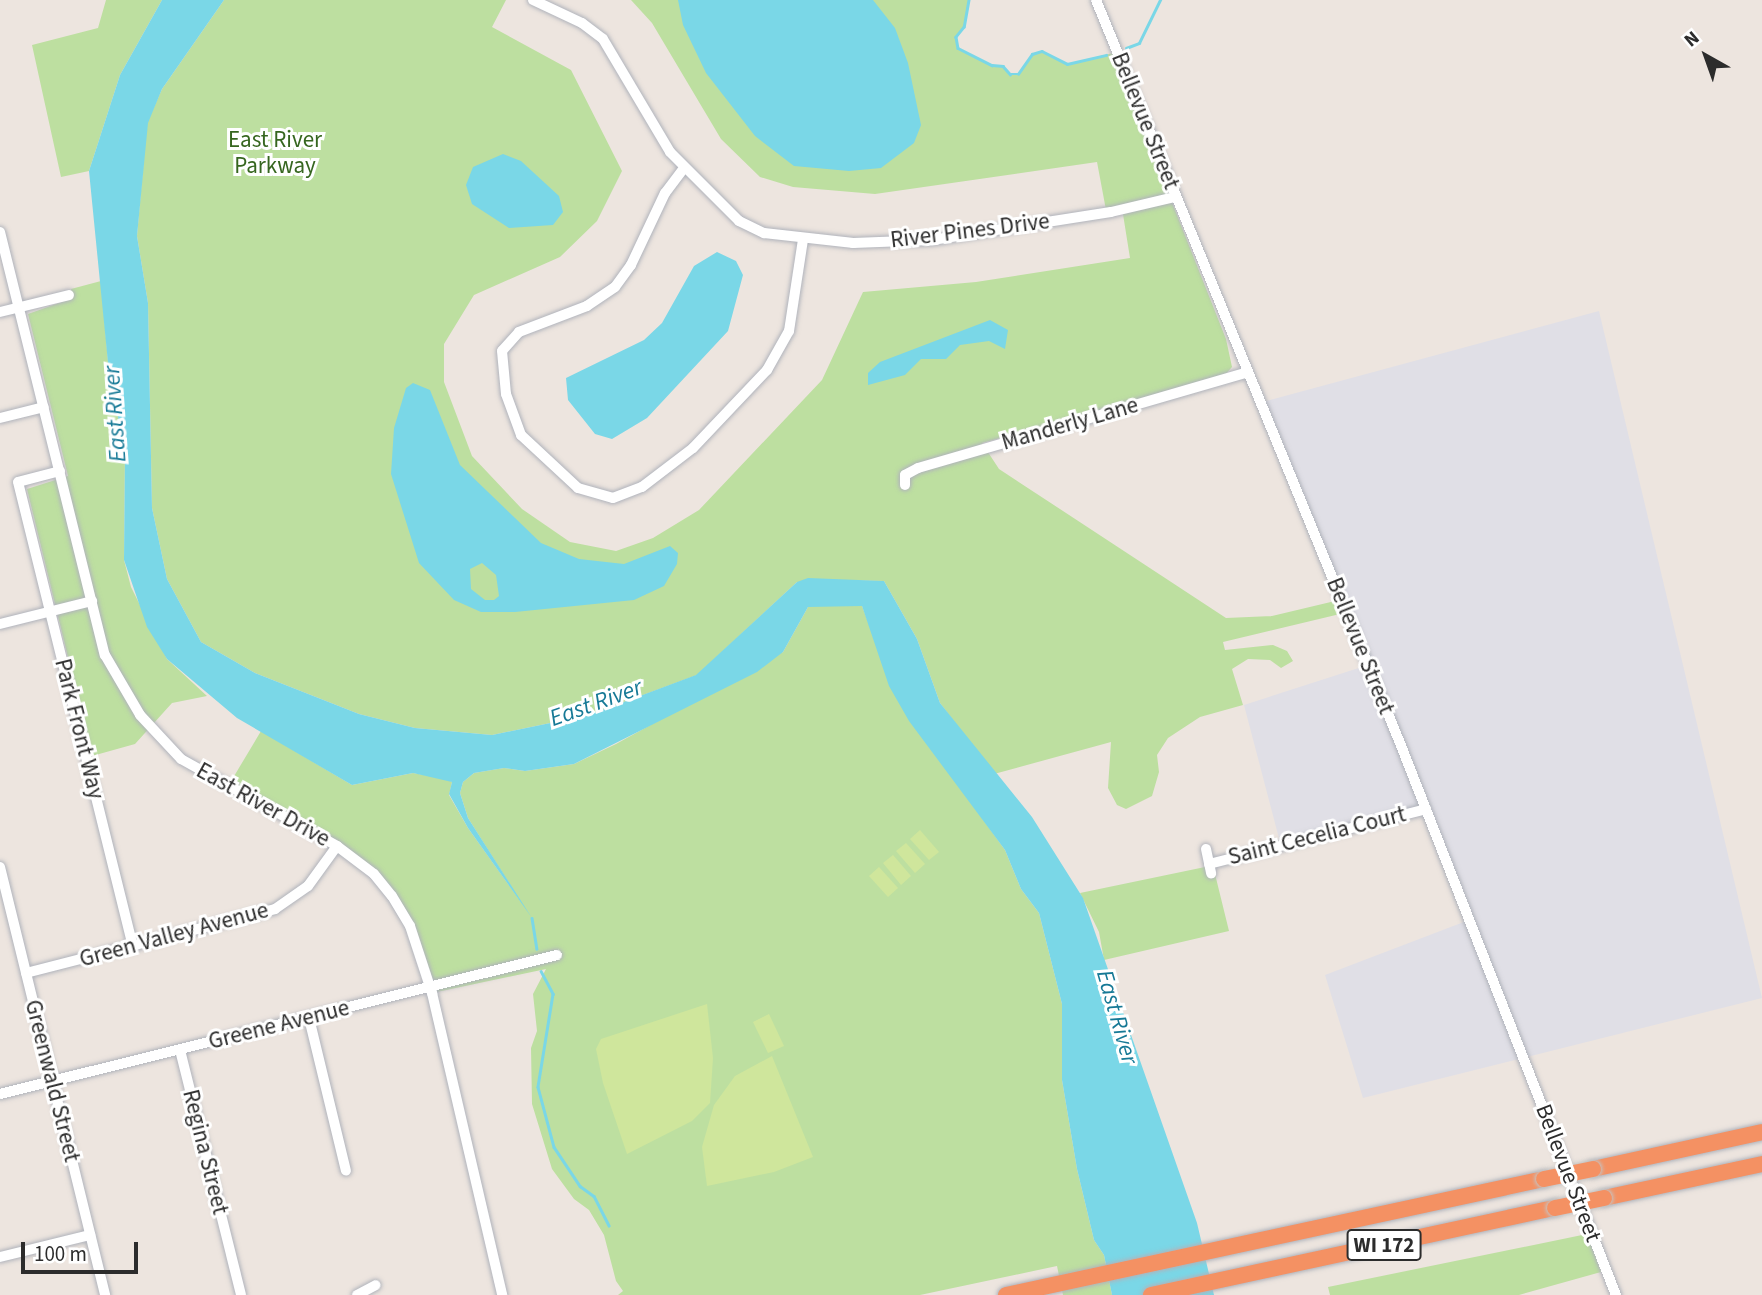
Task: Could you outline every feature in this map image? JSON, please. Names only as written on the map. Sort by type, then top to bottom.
[{"type":"highway","name":"WI 172","points":[[1006,1295],[1762,1132]]},
{"type":"highway","name":"WI 172","points":[[1151,1295],[1762,1164]]},
{"type":"street","name":"River Pines Drive","points":[[533,0],[582,23],[607,44],[661,140],[684,167],[745,225],[803,239],[864,243],[942,239],[1124,210],[1175,197]]},
{"type":"street","name":"Bellevue Street","points":[[1096,0],[1426,809],[1616,1295]]},
{"type":"street","points":[[684,167],[665,193],[631,265],[615,287],[587,306],[519,332],[502,351],[506,394],[521,435],[578,488],[594,496],[613,498],[642,487],[693,448],[767,370],[789,331],[803,239]]},
{"type":"street","name":"East River Drive","points":[[0,232],[105,655],[140,715],[159,738],[206,777],[337,846],[373,874],[392,896],[410,926],[430,987],[502,1295]]},
{"type":"street","points":[[0,312],[69,295]]},
{"type":"street","name":"Manderly Lane","points":[[905,485],[905,475],[918,468],[1246,373]]},
{"type":"street","points":[[0,418],[44,407]]},
{"type":"street","name":"Park Front Way","points":[[60,471],[18,482],[133,947]]},
{"type":"street","points":[[0,624],[92,601]]},
{"type":"street","name":"Saint Cecelia Court","points":[[1206,849],[1210,868],[1426,809]]},
{"type":"street","name":"Green Valley Avenue","points":[[26,973],[275,909],[308,886],[337,846]]},
{"type":"street","name":"Greenwald Street","points":[[0,867],[105,1295]]},
{"type":"street","name":"Greene Avenue","points":[[0,1094],[557,955]]},
{"type":"street","points":[[309,1018],[346,1171]]},
{"type":"street","name":"Regina Street","points":[[180,1050],[241,1295]]},
{"type":"street","points":[[0,1257],[90,1235]]},
{"type":"street","points":[[357,1295],[376,1284]]},
{"type":"shaded area","points":[[1599,311],[1762,998],[1363,1098],[1325,975],[1469,920],[1426,809],[1281,846],[1244,705],[1368,665],[1259,403]]},
{"type":"green space","points":[[106,0],[162,0],[120,75],[89,171],[61,177],[32,45],[98,28]]},
{"type":"green space","name":"East River Parkway","points":[[224,0],[506,0],[492,27],[571,70],[622,171],[597,221],[560,257],[474,295],[444,344],[444,382],[472,456],[522,509],[570,542],[616,551],[653,538],[699,510],[822,380],[863,292],[976,282],[1130,258],[1122,208],[1106,210],[1097,162],[875,194],[793,187],[760,177],[721,139],[652,23],[631,0],[969,0],[964,27],[956,37],[958,48],[992,65],[1003,66],[1010,74],[1018,74],[1032,54],[1042,51],[1067,64],[1113,53],[1226,339],[1232,367],[1225,375],[982,443],[999,469],[1226,618],[1272,616],[1335,601],[1340,614],[1223,642],[1225,650],[1273,645],[1287,651],[1293,661],[1281,668],[1270,660],[1248,659],[1232,669],[1243,705],[1200,717],[1168,738],[1157,755],[1159,772],[1152,796],[1126,809],[1117,805],[1108,788],[1111,742],[994,774],[940,703],[917,639],[884,581],[829,580],[862,606],[876,643],[927,742],[1005,850],[1021,889],[1039,913],[1062,1004],[1062,1080],[1077,1169],[1094,1240],[1104,1255],[1112,1295],[1063,1295],[1057,1266],[920,1295],[618,1295],[623,1291],[616,1281],[604,1235],[589,1210],[574,1199],[552,1169],[532,1104],[531,1048],[537,1031],[533,994],[546,969],[432,993],[392,896],[350,854],[227,788],[261,731],[352,785],[413,773],[447,779],[452,782],[449,795],[468,828],[521,902],[468,818],[460,793],[463,782],[474,773],[504,768],[525,771],[574,764],[616,744],[783,652],[808,607],[797,582],[697,675],[589,715],[492,735],[415,728],[359,714],[255,673],[201,642],[167,579],[152,508],[148,303],[137,236],[147,123],[162,89]]},
{"type":"green space","points":[[101,281],[109,373],[125,451],[124,560],[131,587],[167,659],[207,696],[172,703],[135,744],[92,756],[27,489],[68,476],[28,314],[73,298],[71,289]]},
{"type":"green space","points":[[920,830],[939,852],[929,860],[910,839]]},
{"type":"green space","points":[[906,843],[925,864],[915,873],[896,851]]},
{"type":"green space","points":[[893,855],[911,876],[901,885],[883,863]]},
{"type":"green space","points":[[879,867],[898,888],[888,897],[869,876]]},
{"type":"green space","points":[[1205,867],[1215,874],[1229,931],[1104,960],[1099,932],[1080,893]]},
{"type":"green space","points":[[707,1004],[713,1058],[710,1103],[692,1121],[627,1154],[603,1083],[596,1049],[601,1039]]},
{"type":"green space","points":[[769,1014],[784,1046],[768,1053],[753,1022]]},
{"type":"green space","points":[[772,1056],[813,1157],[774,1172],[707,1186],[702,1147],[714,1105],[735,1076]]},
{"type":"green space","points":[[1587,1234],[1601,1272],[1519,1295],[1330,1295],[1328,1287]]},
{"type":"water","name":"East River","points":[[162,0],[224,0],[162,89],[148,123],[137,236],[148,303],[152,508],[167,579],[201,642],[255,673],[359,714],[415,728],[492,735],[589,715],[696,675],[797,582],[808,578],[884,581],[917,639],[940,703],[1032,817],[1083,898],[1197,1223],[1214,1295],[1112,1295],[1104,1255],[1094,1240],[1077,1169],[1062,1080],[1062,1004],[1039,913],[1021,889],[1005,850],[909,721],[889,686],[862,606],[808,607],[783,652],[757,672],[574,764],[525,771],[504,768],[474,773],[463,782],[460,793],[468,818],[532,918],[468,828],[449,794],[452,782],[413,773],[352,785],[237,718],[167,659],[147,627],[124,560],[125,451],[109,373],[89,171],[120,75]]},
{"type":"water","points":[[678,0],[873,0],[895,28],[908,63],[921,125],[914,143],[881,168],[849,171],[794,166],[755,136],[706,73],[683,25]]},
{"type":"water","points":[[503,154],[521,161],[559,196],[563,212],[553,225],[509,228],[472,204],[466,185],[473,167]]},
{"type":"water","points":[[717,252],[736,261],[743,275],[728,331],[647,418],[612,439],[595,434],[568,400],[566,378],[644,340],[662,323],[694,266]]},
{"type":"water","points":[[990,320],[1008,330],[1005,349],[989,341],[960,345],[946,359],[921,359],[905,375],[868,385],[868,373],[880,362]]},
{"type":"water","points":[[413,383],[430,390],[460,465],[541,543],[579,559],[624,564],[670,546],[678,553],[677,564],[664,586],[634,600],[515,612],[481,612],[454,600],[419,563],[391,474],[394,428],[406,388]],"holes":[[[482,563],[496,575],[499,596],[494,600],[485,600],[471,589],[470,569]]]},
{"type":"waterway","points":[[969,0],[964,27],[956,37],[958,48],[992,65],[1003,66],[1010,74],[1018,74],[1032,54],[1042,51],[1067,64],[1106,55]]},
{"type":"waterway","points":[[1126,48],[1139,43],[1160,0]]},
{"type":"waterway","points":[[532,918],[537,949]]},
{"type":"waterway","points":[[541,971],[553,994],[538,1087],[554,1147],[580,1186],[594,1196],[609,1225]]}]
